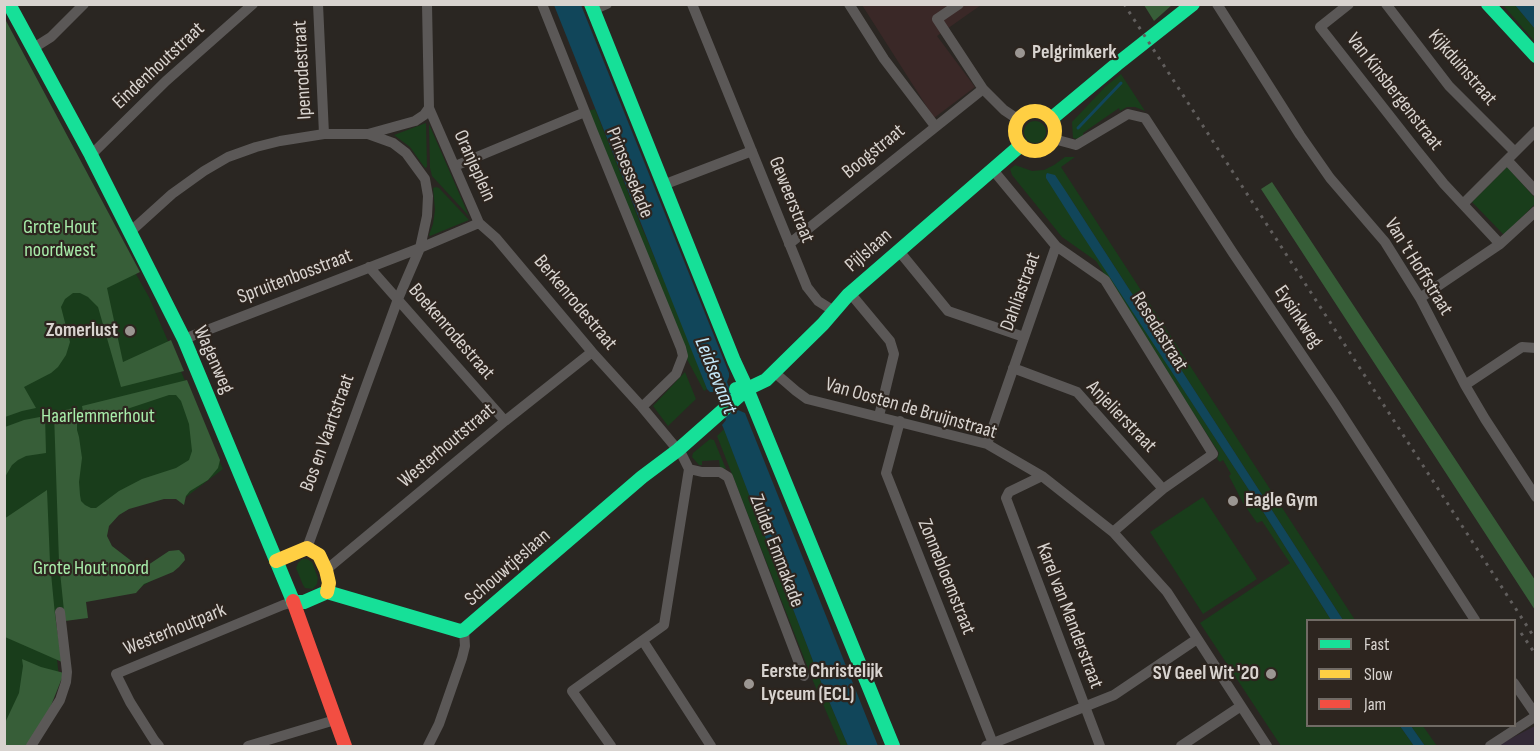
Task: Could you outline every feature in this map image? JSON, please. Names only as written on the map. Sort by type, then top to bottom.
[{"type":"street","name":"Wagenweg","points":[[9,4],[91,155],[183,339],[293,602],[345,747]]},
{"type":"street","points":[[32,49],[51,37],[84,4]]},
{"type":"street","name":"Eindenhoutstraat","points":[[91,155],[166,81],[253,4]]},
{"type":"street","name":"Ipenrodestraat","points":[[318,4],[324,134]]},
{"type":"street","points":[[130,232],[172,194],[228,157],[280,141],[324,134],[368,134],[415,121],[424,115],[429,108],[427,4]]},
{"type":"street","name":"Prinsessekade","points":[[543,4],[683,356],[676,374],[642,407]]},
{"type":"street","points":[[608,4],[592,7],[734,361],[740,391],[893,747]]},
{"type":"street","name":"Geweerstraat","points":[[692,4],[807,287],[818,301],[834,311]]},
{"type":"street","points":[[849,4],[884,59],[935,126]]},
{"type":"street","points":[[959,4],[937,18],[983,89],[1004,110],[1019,120]]},
{"type":"street","points":[[1051,118],[1193,4]]},
{"type":"street","name":"Van 't Hoffstraat","points":[[1217,4],[1330,178],[1385,242],[1420,298],[1485,419],[1536,497]]},
{"type":"street","name":"Kijkduinstraat","points":[[1386,4],[1449,86],[1511,156],[1536,191]]},
{"type":"street","points":[[1488,4],[1536,56]]},
{"type":"street","name":"Van Kinsbergenstraat","points":[[1342,7],[1320,27],[1415,148],[1463,204]]},
{"type":"street","name":"Boogstraat","points":[[789,244],[983,89]]},
{"type":"street","name":"Oranjeplein","points":[[420,248],[479,222],[429,108]]},
{"type":"street","points":[[1037,111],[1051,118],[1055,128],[1054,139],[1047,148],[1036,151],[1021,145],[1015,133],[1019,120],[1027,113],[1037,111]]},
{"type":"street","points":[[455,166],[585,112]]},
{"type":"street","name":"Eysinkweg","points":[[1054,139],[1076,145],[1128,114],[1145,118],[1335,404],[1474,619]]},
{"type":"street","points":[[1500,244],[1463,204],[1536,130]]},
{"type":"street","points":[[368,134],[393,143],[406,153],[425,179],[428,216],[420,248],[398,299]]},
{"type":"street","name":"Pijlslaan","points":[[717,409],[740,391],[766,380],[817,330],[850,293],[1021,145]]},
{"type":"street","points":[[663,185],[752,151]]},
{"type":"street","name":"Dahliastraat","points":[[987,444],[1056,246],[993,170]]},
{"type":"street","points":[[1420,298],[1500,244],[1536,212]]},
{"type":"street","name":"Berkenrodestraat","points":[[479,222],[496,238],[592,352],[642,407],[675,446],[689,469]]},
{"type":"street","name":"Resedastraat","points":[[1056,246],[1105,280],[1213,454],[1163,489]]},
{"type":"street","name":"Spruitenbosstraat","points":[[183,339],[420,248]]},
{"type":"street","points":[[899,251],[948,311],[1023,338]]},
{"type":"street","name":"Boekenrodestraat","points":[[369,267],[505,421]]},
{"type":"street","points":[[850,293],[890,341],[894,354],[879,416]]},
{"type":"street","name":"Bos en Vaartstraat","points":[[307,548],[398,299]]},
{"type":"street","points":[[1465,385],[1522,347],[1536,348]]},
{"type":"street","name":"Westerhoutstraat","points":[[326,570],[592,352]]},
{"type":"street","name":"Anjelierstraat","points":[[1012,368],[1077,392],[1163,489]]},
{"type":"street","name":"Van Oosten de Bruijnstraat","points":[[774,372],[807,399],[987,444],[1042,476],[1113,532],[1167,592],[1267,747]]},
{"type":"street","name":"Schouwtjeslaan","points":[[428,747],[439,724],[462,658],[465,646],[464,630],[642,477],[717,409]]},
{"type":"street","name":"Zonnebloemstraat","points":[[900,421],[886,473],[991,746]]},
{"type":"street","points":[[610,747],[572,692],[664,625],[689,469]]},
{"type":"street","name":"Zuider Emmakade","points":[[689,469],[720,472],[728,477],[804,676]]},
{"type":"street","name":"Karel van Manderstraat","points":[[1042,476],[1009,492],[1006,498],[1100,747]]},
{"type":"street","points":[[1113,532],[1163,489]]},
{"type":"street","points":[[276,561],[307,548],[319,555],[329,583],[327,592]]},
{"type":"street","points":[[293,602],[304,602],[327,592],[460,631],[464,630]]},
{"type":"street","name":"Westerhoutpark","points":[[159,747],[130,702],[116,674],[293,602]]},
{"type":"street","points":[[32,747],[60,700],[66,682],[67,672],[60,612]]},
{"type":"street","points":[[991,746],[1114,695],[1197,639]]},
{"type":"street","points":[[643,641],[711,747]]},
{"type":"street","points":[[1490,747],[1536,715],[1516,685]]},
{"type":"street","points":[[1181,747],[1241,706]]},
{"type":"street","points":[[248,747],[335,720]]},
{"type":"shaded area","points":[[862,5],[981,5],[937,36],[975,87],[934,118]]},
{"type":"shaded area","points":[[1535,726],[1535,746],[1496,746]]},
{"type":"green space","points":[[1144,5],[1172,5],[1154,21]]},
{"type":"green space","points":[[1503,5],[1515,5],[1535,29],[1535,42]]},
{"type":"green space","name":"Grote Hout noordwest","points":[[5,19],[140,272],[107,288],[123,362],[171,340],[184,371],[121,387],[98,307],[88,297],[80,293],[73,293],[65,299],[61,307],[70,342],[66,355],[51,373],[24,387],[36,408],[5,417]]},
{"type":"green space","name":"Haarlemmerhout","points":[[4,41],[149,297],[223,469],[182,500],[171,497],[124,507],[108,521],[104,541],[135,567],[176,567],[133,591],[80,603],[81,616],[53,623],[59,677],[25,746],[4,746]]},
{"type":"green space","points":[[1121,74],[1145,111],[1127,107],[1120,111],[1119,108],[1083,133],[1083,136],[1073,138],[1072,122],[1105,87]]},
{"type":"green space","points":[[595,109],[683,325],[707,389],[704,391],[681,348],[585,112]]},
{"type":"green space","points":[[1035,121],[1043,124],[1046,132],[1043,140],[1035,143],[1027,140],[1024,132],[1027,124]]},
{"type":"green space","points":[[426,123],[427,167],[425,168],[410,147],[394,135]]},
{"type":"green space","points":[[429,124],[469,216],[432,176]]},
{"type":"green space","points":[[1065,157],[1075,157],[1061,167],[1354,619],[1342,619],[1067,193],[1047,174],[1120,292],[1330,619],[1306,619],[1306,727],[1401,727],[1414,746],[1281,746],[1200,623],[1290,563],[1262,521],[1257,523],[1243,503],[1223,460],[1220,462],[1217,459],[1219,453],[1096,261],[1062,237],[1012,175],[1010,169],[1015,165],[1032,171],[1044,170]]},
{"type":"green space","points":[[1507,167],[1535,198],[1535,204],[1504,235],[1472,202]]},
{"type":"green space","points":[[1272,182],[1535,580],[1535,610],[1261,189]]},
{"type":"green space","points":[[436,187],[469,220],[430,236],[435,210],[433,188]]},
{"type":"green space","points":[[685,372],[696,399],[668,426],[653,406]]},
{"type":"green space","name":"Grote Hout noord","points":[[187,380],[220,460],[218,468],[208,480],[190,491],[184,505],[176,499],[164,499],[129,509],[119,515],[109,526],[107,536],[112,546],[138,566],[148,565],[169,551],[179,550],[185,560],[173,572],[144,584],[136,593],[86,602],[88,618],[65,621],[59,562],[54,413],[77,407],[77,430],[82,458],[79,482],[81,501],[91,508],[96,508],[119,491],[142,479],[176,468],[189,460],[192,451],[189,424],[181,401],[176,395],[169,395],[85,423],[82,406]]},
{"type":"green space","points":[[45,416],[46,453],[26,456],[18,460],[5,477],[5,427]]},
{"type":"green space","points":[[724,429],[848,746],[841,746],[813,681],[717,436]]},
{"type":"green space","points":[[710,439],[714,440],[726,469],[720,468],[719,460],[702,461],[702,465],[699,465],[692,457],[693,453]]},
{"type":"green space","points":[[47,490],[50,563],[62,662],[5,637],[4,519]]},
{"type":"green space","points":[[1203,497],[1257,579],[1203,614],[1150,532]]},
{"type":"green space","points":[[302,559],[312,562],[318,578],[313,589],[305,588],[296,568]]},
{"type":"green space","points":[[22,659],[64,673],[50,708],[28,746],[5,746],[4,725],[19,693]]},
{"type":"green space","points":[[1412,727],[1424,727],[1437,746],[1425,746]]},
{"type":"water","name":"Leidsevaart","points":[[554,5],[581,5],[729,373],[727,382],[738,410],[745,413],[878,746],[848,746],[722,425],[726,420],[715,392],[707,389]]},
{"type":"water","points":[[1515,5],[1535,5],[1535,29]]},
{"type":"water","points":[[1047,173],[1055,175],[1342,619],[1330,619],[1079,230],[1046,175]]},
{"type":"water","points":[[1401,727],[1412,727],[1425,746],[1414,746]]},
{"type":"waterway","points":[[1078,128],[1121,83]]},
{"type":"railway","points":[[1124,4],[1536,640]]},
{"type":"railway","points":[[1521,633],[1536,655]]},
{"type":"traffic: fast","points":[[9,4],[91,155],[184,339],[293,601]]},
{"type":"traffic: fast","points":[[591,4],[734,361],[893,746]]},
{"type":"traffic: fast","points":[[1051,119],[1193,4]]},
{"type":"traffic: fast","points":[[1488,4],[1536,56]]},
{"type":"traffic: fast","points":[[736,389],[747,389],[766,380],[823,324],[848,295],[1021,145]]},
{"type":"traffic: fast","points":[[293,602],[304,602],[327,592],[460,631],[464,630],[747,389]]},
{"type":"traffic: slow","points":[[1035,111],[1049,117],[1055,131],[1049,145],[1035,151],[1021,145],[1015,131],[1021,117],[1035,111]]},
{"type":"traffic: slow","points":[[276,561],[307,548],[319,555],[329,583],[327,592]]},
{"type":"traffic: jam","points":[[293,601],[345,746]]},
{"type":"place","name":"Pelgrimkerk","points":[[1020,53]]},
{"type":"place","name":"Zomerlust","points":[[130,331]]},
{"type":"place","name":"Eagle Gym","points":[[1233,501]]},
{"type":"place","name":"SV Geel Wit '20","points":[[1271,674]]},
{"type":"place","name":"Eerste Christelijk Lyceum (ECL)","points":[[749,684]]}]
